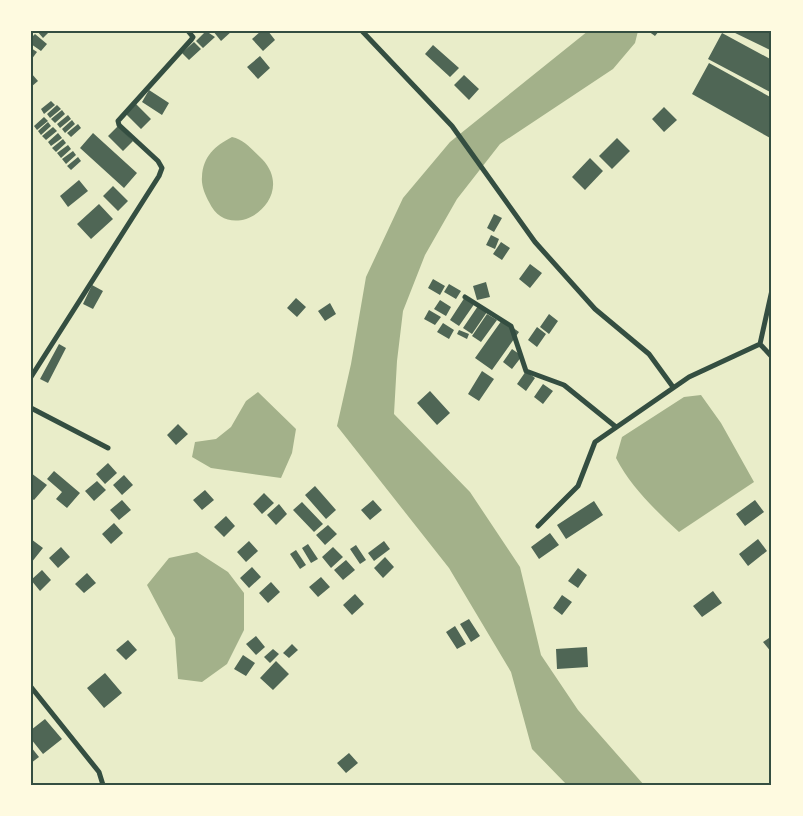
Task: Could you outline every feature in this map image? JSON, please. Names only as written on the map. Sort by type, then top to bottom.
[{"type":"street","points":[[31,377],[159,176],[162,168],[158,162],[119,125],[118,121],[191,40],[192,37],[188,31]]},
{"type":"street","points":[[362,31],[452,126],[535,242],[595,309],[649,354],[673,387]]},
{"type":"street","points":[[760,344],[772,290]]},
{"type":"street","points":[[466,297],[511,326],[526,371],[564,384],[616,427]]},
{"type":"street","points":[[538,526],[578,486],[595,442],[689,376],[760,344]]},
{"type":"street","points":[[760,344],[772,357]]},
{"type":"street","points":[[31,408],[108,448]]},
{"type":"street","points":[[31,686],[99,772],[103,785]]},
{"type":"shaded area","points":[[588,31],[638,31],[635,43],[613,69],[500,144],[457,199],[425,255],[403,311],[397,361],[394,414],[470,492],[520,567],[541,655],[578,710],[644,785],[567,785],[532,749],[511,672],[449,568],[337,426],[351,364],[366,277],[403,198],[450,142]]},
{"type":"shaded area","points":[[232,137],[245,143],[262,159],[271,174],[273,189],[267,202],[258,213],[245,219],[231,220],[219,215],[209,202],[202,180],[207,157],[220,144]]},
{"type":"shaded area","points":[[258,392],[296,429],[292,453],[281,478],[211,468],[192,457],[195,442],[216,439],[231,427],[246,401]]},
{"type":"shaded area","points":[[701,395],[721,423],[754,482],[679,532],[652,507],[629,479],[616,458],[622,437],[684,397]]},
{"type":"shaded area","points":[[197,552],[228,572],[244,593],[244,630],[227,664],[202,682],[178,679],[175,638],[147,585],[169,558]]},
{"type":"building","points":[[37,31],[50,31],[43,38]]},
{"type":"building","points":[[206,31],[215,37],[203,48],[196,41]]},
{"type":"building","points":[[213,31],[232,31],[221,41]]},
{"type":"building","points":[[261,31],[268,31],[275,40],[263,51],[252,39]]},
{"type":"building","points":[[648,31],[659,31],[655,36]]},
{"type":"building","points":[[731,31],[772,32],[772,51]]},
{"type":"building","points":[[722,33],[772,60],[772,93],[708,59]]},
{"type":"building","points":[[35,34],[47,44],[41,51],[31,44],[31,38]]},
{"type":"building","points":[[194,42],[201,49],[189,60],[182,53]]},
{"type":"building","points":[[433,45],[459,68],[450,77],[425,54]]},
{"type":"building","points":[[31,48],[37,52],[31,60]]},
{"type":"building","points":[[260,56],[270,68],[258,79],[247,67]]},
{"type":"building","points":[[709,63],[772,98],[772,139],[692,94]]},
{"type":"building","points":[[31,73],[38,81],[31,87]]},
{"type":"building","points":[[464,75],[479,89],[469,100],[454,85]]},
{"type":"building","points":[[149,90],[169,103],[162,115],[142,102]]},
{"type":"building","points":[[51,101],[55,105],[44,114],[41,109]]},
{"type":"building","points":[[136,104],[151,119],[141,129],[126,114]]},
{"type":"building","points":[[57,105],[61,109],[50,118],[47,114]]},
{"type":"building","points":[[664,107],[677,120],[664,132],[652,119]]},
{"type":"building","points":[[62,110],[65,114],[55,123],[51,119]]},
{"type":"building","points":[[68,115],[71,119],[60,128],[57,124]]},
{"type":"building","points":[[44,117],[48,121],[37,130],[34,126]]},
{"type":"building","points":[[72,120],[75,124],[65,133],[62,129]]},
{"type":"building","points":[[48,122],[51,126],[41,135],[38,131]]},
{"type":"building","points":[[78,124],[81,128],[71,137],[67,133]]},
{"type":"building","points":[[118,126],[133,141],[123,151],[108,136]]},
{"type":"building","points":[[53,127],[57,131],[46,140],[42,136]]},
{"type":"building","points":[[58,133],[62,138],[51,146],[48,142]]},
{"type":"building","points":[[93,133],[137,173],[124,188],[80,148]]},
{"type":"building","points":[[617,138],[630,151],[612,169],[599,156]]},
{"type":"building","points":[[63,139],[66,143],[56,152],[52,148]]},
{"type":"building","points":[[68,145],[71,149],[61,158],[57,153]]},
{"type":"building","points":[[73,151],[76,155],[66,164],[62,159]]},
{"type":"building","points":[[78,157],[81,161],[71,170],[67,166]]},
{"type":"building","points":[[590,158],[603,171],[585,190],[572,177]]},
{"type":"building","points":[[79,180],[88,191],[68,207],[60,196]]},
{"type":"building","points":[[113,186],[128,201],[118,211],[103,196]]},
{"type":"building","points":[[99,204],[113,219],[91,239],[77,224]]},
{"type":"building","points":[[494,214],[502,218],[494,232],[487,228]]},
{"type":"building","points":[[491,235],[499,239],[495,249],[486,245]]},
{"type":"building","points":[[501,242],[510,248],[502,260],[493,254]]},
{"type":"building","points":[[530,264],[542,273],[530,288],[519,279]]},
{"type":"building","points":[[433,279],[445,286],[440,295],[428,288]]},
{"type":"building","points":[[486,282],[490,297],[477,300],[473,286]]},
{"type":"building","points":[[449,284],[461,291],[456,299],[444,292]]},
{"type":"building","points":[[92,285],[103,291],[93,309],[83,304]]},
{"type":"building","points":[[465,297],[475,303],[459,326],[450,320]]},
{"type":"building","points":[[296,298],[306,307],[297,317],[287,308]]},
{"type":"building","points":[[440,300],[451,307],[446,316],[434,309]]},
{"type":"building","points":[[330,303],[336,314],[325,321],[318,311]]},
{"type":"building","points":[[478,306],[487,312],[472,334],[463,328]]},
{"type":"building","points":[[429,310],[441,317],[435,325],[424,319]]},
{"type":"building","points":[[487,314],[497,320],[481,342],[472,336]]},
{"type":"building","points":[[549,314],[558,321],[549,334],[540,327]]},
{"type":"building","points":[[502,320],[519,332],[492,370],[475,358]]},
{"type":"building","points":[[443,323],[454,330],[449,339],[437,332]]},
{"type":"building","points":[[537,327],[546,334],[537,347],[528,340]]},
{"type":"building","points":[[459,330],[469,334],[467,339],[457,334]]},
{"type":"building","points":[[59,344],[66,348],[48,383],[40,379]]},
{"type":"building","points":[[512,349],[522,356],[512,369],[503,362]]},
{"type":"building","points":[[482,371],[494,379],[479,401],[468,394]]},
{"type":"building","points":[[526,371],[535,378],[526,391],[517,384]]},
{"type":"building","points":[[543,384],[553,391],[543,404],[534,397]]},
{"type":"building","points":[[430,391],[450,413],[437,425],[417,403]]},
{"type":"building","points":[[178,424],[188,434],[176,445],[167,435]]},
{"type":"building","points":[[108,463],[117,473],[105,484],[96,474]]},
{"type":"building","points":[[54,471],[80,493],[67,508],[56,499],[62,492],[47,479]]},
{"type":"building","points":[[31,473],[47,485],[34,500],[31,498]]},
{"type":"building","points":[[124,475],[133,485],[122,495],[113,485]]},
{"type":"building","points":[[97,481],[106,490],[94,501],[85,491]]},
{"type":"building","points":[[315,486],[336,510],[326,519],[305,495]]},
{"type":"building","points":[[205,490],[214,500],[202,510],[193,500]]},
{"type":"building","points":[[264,493],[274,503],[262,514],[253,504]]},
{"type":"building","points":[[122,500],[131,510],[119,520],[110,510]]},
{"type":"building","points":[[373,500],[382,510],[370,520],[361,510]]},
{"type":"building","points":[[755,500],[764,512],[745,526],[736,514]]},
{"type":"building","points":[[594,501],[603,515],[566,539],[557,525]]},
{"type":"building","points":[[302,502],[323,524],[314,532],[293,510]]},
{"type":"building","points":[[279,504],[287,514],[276,525],[267,515]]},
{"type":"building","points":[[226,516],[235,526],[224,537],[214,527]]},
{"type":"building","points":[[114,523],[123,533],[111,544],[102,534]]},
{"type":"building","points":[[328,525],[337,534],[325,545],[316,535]]},
{"type":"building","points":[[550,533],[559,545],[539,559],[531,547]]},
{"type":"building","points":[[31,539],[43,548],[31,563]]},
{"type":"building","points":[[758,539],[767,551],[748,566],[739,554]]},
{"type":"building","points":[[249,541],[258,551],[246,562],[237,552]]},
{"type":"building","points":[[384,541],[390,549],[374,561],[368,553]]},
{"type":"building","points":[[308,544],[318,559],[311,563],[302,548]]},
{"type":"building","points":[[356,545],[366,560],[360,564],[350,549]]},
{"type":"building","points":[[61,547],[70,557],[58,568],[49,558]]},
{"type":"building","points":[[333,547],[343,557],[331,568],[322,557]]},
{"type":"building","points":[[296,550],[306,565],[300,569],[290,554]]},
{"type":"building","points":[[385,557],[394,567],[383,578],[374,568]]},
{"type":"building","points":[[346,560],[355,570],[343,580],[334,570]]},
{"type":"building","points":[[252,567],[261,577],[249,588],[240,578]]},
{"type":"building","points":[[578,568],[587,575],[578,588],[568,581]]},
{"type":"building","points":[[42,570],[51,580],[40,591],[31,580]]},
{"type":"building","points":[[87,573],[96,583],[84,593],[75,584]]},
{"type":"building","points":[[321,577],[330,587],[318,597],[309,587]]},
{"type":"building","points":[[271,582],[280,592],[268,603],[259,593]]},
{"type":"building","points":[[713,591],[722,603],[702,617],[693,606]]},
{"type":"building","points":[[355,594],[364,604],[352,615],[343,605]]},
{"type":"building","points":[[562,595],[572,602],[562,615],[553,608]]},
{"type":"building","points":[[469,619],[480,636],[471,642],[460,624]]},
{"type":"building","points":[[455,626],[466,644],[457,649],[446,632]]},
{"type":"building","points":[[256,636],[265,647],[256,655],[246,644]]},
{"type":"building","points":[[772,636],[772,653],[763,642]]},
{"type":"building","points":[[128,640],[137,650],[126,660],[116,650]]},
{"type":"building","points":[[292,644],[298,650],[289,658],[283,653]]},
{"type":"building","points":[[587,647],[588,667],[557,669],[556,649]]},
{"type":"building","points":[[273,649],[279,654],[270,663],[264,657]]},
{"type":"building","points":[[243,655],[255,663],[246,676],[234,669]]},
{"type":"building","points":[[276,661],[289,674],[273,690],[260,678]]},
{"type":"building","points":[[105,673],[122,693],[104,708],[87,688]]},
{"type":"building","points":[[45,719],[62,739],[43,754],[31,739],[31,730]]},
{"type":"building","points":[[31,747],[39,757],[31,763]]},
{"type":"building","points":[[349,753],[358,763],[346,773],[337,763]]}]
